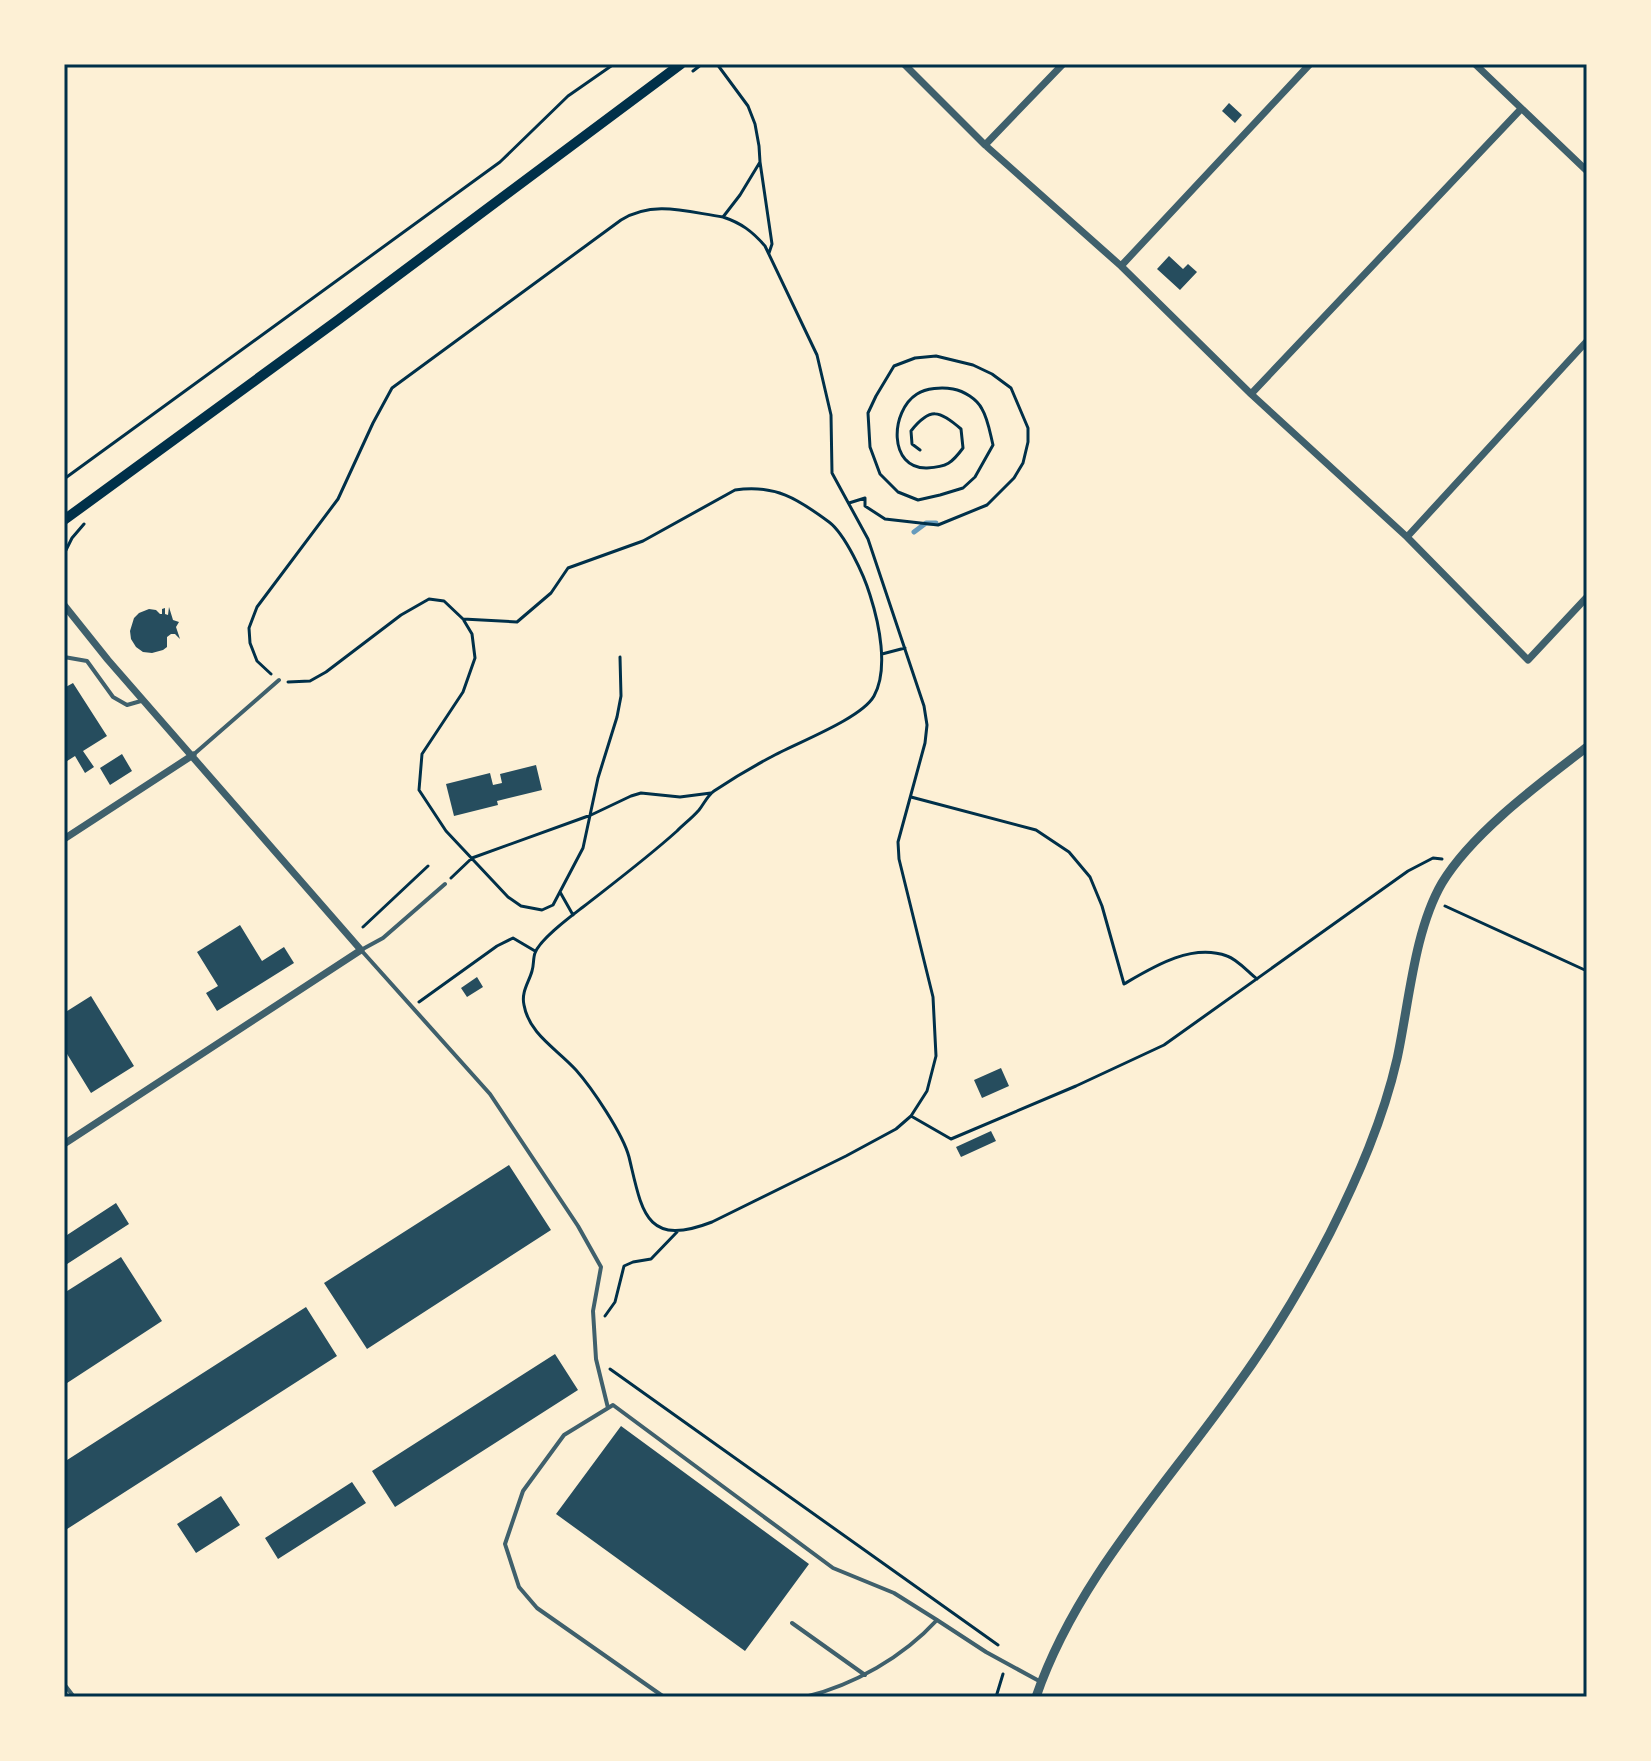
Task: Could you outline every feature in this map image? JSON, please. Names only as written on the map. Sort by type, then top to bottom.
[{"type":"main road","points":[[64,520],[681,64]]},
{"type":"street","points":[[904,64],[985,145],[1121,266],[1251,394],[1407,537],[1528,660],[1587,597]]},
{"type":"street","points":[[985,145],[1063,64]]},
{"type":"street","points":[[1121,266],[1310,64]]},
{"type":"street","points":[[1475,64],[1587,171]]},
{"type":"street","points":[[1251,394],[1521,109]]},
{"type":"street","points":[[1407,537],[1587,341]]},
{"type":"street","points":[[64,605],[361,950],[64,1144]]},
{"type":"street","points":[[1036,1697],[1070,1621],[1090,1587],[1264,1347],[1330,1232],[1362,1164],[1384,1107],[1420,945],[1433,901],[1442,883],[1476,840],[1587,747]]},
{"type":"street","points":[[64,839],[193,755]]},
{"type":"lane","points":[[64,657],[87,661],[113,697],[127,705],[143,700]]},
{"type":"lane","points":[[193,755],[279,680]]},
{"type":"lane","points":[[445,884],[383,938],[361,950],[490,1094],[578,1226],[601,1267],[593,1311],[596,1359],[608,1408]]},
{"type":"lane","points":[[664,1697],[537,1608],[519,1587],[505,1544],[523,1491],[564,1435],[613,1405],[833,1568],[894,1593],[1041,1682]]},
{"type":"lane","points":[[805,1697],[865,1675],[920,1639],[937,1620]]},
{"type":"lane","points":[[792,1623],[865,1675]]},
{"type":"lane","points":[[64,1684],[74,1697]]},
{"type":"path","points":[[64,479],[500,162],[568,96],[614,64]]},
{"type":"path","points":[[695,70],[702,64]]},
{"type":"path","points":[[717,64],[748,106],[755,124],[772,244],[769,254]]},
{"type":"path","points":[[723,217],[760,162]]},
{"type":"path","points":[[620,657],[621,696],[617,717],[598,778],[583,848],[553,905],[542,910],[521,906],[508,897],[446,831],[419,790],[422,754],[463,692],[475,658],[472,634],[463,619],[444,601],[429,599],[401,615],[310,681],[279,680],[257,661],[250,643],[249,628],[257,607],[338,499],[392,388],[635,211],[669,209],[723,217],[753,231],[765,246],[817,355],[831,415],[832,473],[868,539],[924,706],[927,725],[925,743],[898,842],[899,859],[933,997],[936,1056],[927,1091],[911,1116],[896,1129],[712,1222],[677,1232],[666,1230],[646,1217],[626,1149],[613,1124],[575,1069],[529,1023],[523,1002],[535,951],[551,933],[651,854],[698,812],[711,793]]},
{"type":"path","points":[[847,503],[865,498],[865,506],[885,519],[938,525],[958,518],[987,505],[1014,478],[1023,463],[1028,428],[1011,388],[992,374],[973,365],[936,356],[915,358],[894,366],[868,413],[870,447],[880,474],[898,492],[918,500],[940,495],[963,488],[975,477],[993,445],[982,408],[969,395],[940,387],[917,394],[902,410],[897,426],[897,448],[907,462],[919,468],[952,463],[963,448],[961,429],[946,416],[934,413],[921,419],[911,431],[912,444],[920,450]]},
{"type":"path","points":[[445,884],[472,858],[591,815],[631,796],[641,793],[680,797],[711,793],[770,757],[859,712],[873,697],[881,678],[882,654],[865,578],[834,526],[805,504],[775,490],[735,490],[643,541],[568,568],[551,593],[517,622],[463,619]]},
{"type":"path","points":[[64,554],[84,523]]},
{"type":"path","points":[[882,654],[906,648]]},
{"type":"path","points":[[911,797],[1036,830],[1069,852],[1090,877],[1102,906],[1124,984],[1155,966],[1182,956],[1209,952],[1229,956],[1257,979]]},
{"type":"path","points":[[911,1116],[951,1139],[1164,1045],[1408,871],[1433,858],[1457,861]]},
{"type":"path","points":[[363,927],[428,866]]},
{"type":"path","points":[[560,892],[573,915]]},
{"type":"path","points":[[1433,901],[1587,971]]},
{"type":"path","points":[[412,1007],[497,946],[513,938],[535,951]]},
{"type":"path","points":[[594,1324],[607,1315],[615,1302],[624,1266],[651,1259],[677,1232]]},
{"type":"path","points":[[596,1359],[996,1644]]},
{"type":"path","points":[[996,1697],[1006,1662]]},
{"type":"building","points":[[1229,103],[1242,115],[1235,123],[1222,111]]},
{"type":"building","points":[[1169,256],[1183,269],[1188,264],[1197,272],[1180,290],[1157,269]]},
{"type":"building","points":[[169,607],[173,620],[179,622],[176,627],[180,639],[171,634],[163,650],[143,652],[131,639],[134,618],[149,609],[162,614],[165,608],[168,615]]},
{"type":"building","points":[[73,683],[107,736],[83,751],[94,767],[85,773],[75,756],[64,763],[64,688]]},
{"type":"building","points":[[122,754],[132,771],[110,785],[100,768]]},
{"type":"building","points":[[536,765],[542,790],[454,816],[446,784],[490,773],[493,785],[502,783],[500,774]]},
{"type":"building","points":[[240,925],[262,961],[284,947],[294,963],[217,1011],[206,993],[218,986],[197,952]]},
{"type":"building","points":[[477,977],[483,987],[467,997],[461,988]]},
{"type":"building","points":[[91,996],[134,1066],[91,1093],[64,1049],[64,1013]]},
{"type":"building","points":[[1001,1068],[1009,1086],[982,1098],[974,1080]]},
{"type":"building","points":[[991,1131],[996,1141],[961,1157],[956,1147]]},
{"type":"building","points":[[509,1165],[551,1230],[367,1349],[324,1283]]},
{"type":"building","points":[[116,1203],[129,1224],[64,1266],[64,1237]]},
{"type":"building","points":[[121,1257],[162,1321],[64,1385],[64,1293]]},
{"type":"building","points":[[306,1307],[337,1356],[64,1531],[64,1462]]},
{"type":"building","points":[[555,1354],[578,1390],[395,1507],[372,1471]]},
{"type":"building","points":[[621,1426],[809,1564],[745,1651],[556,1514]]},
{"type":"building","points":[[352,1482],[366,1503],[278,1559],[265,1538]]},
{"type":"building","points":[[221,1496],[240,1525],[196,1553],[177,1524]]},
{"type":"waterway","points":[[914,532],[926,523],[936,523]]}]
